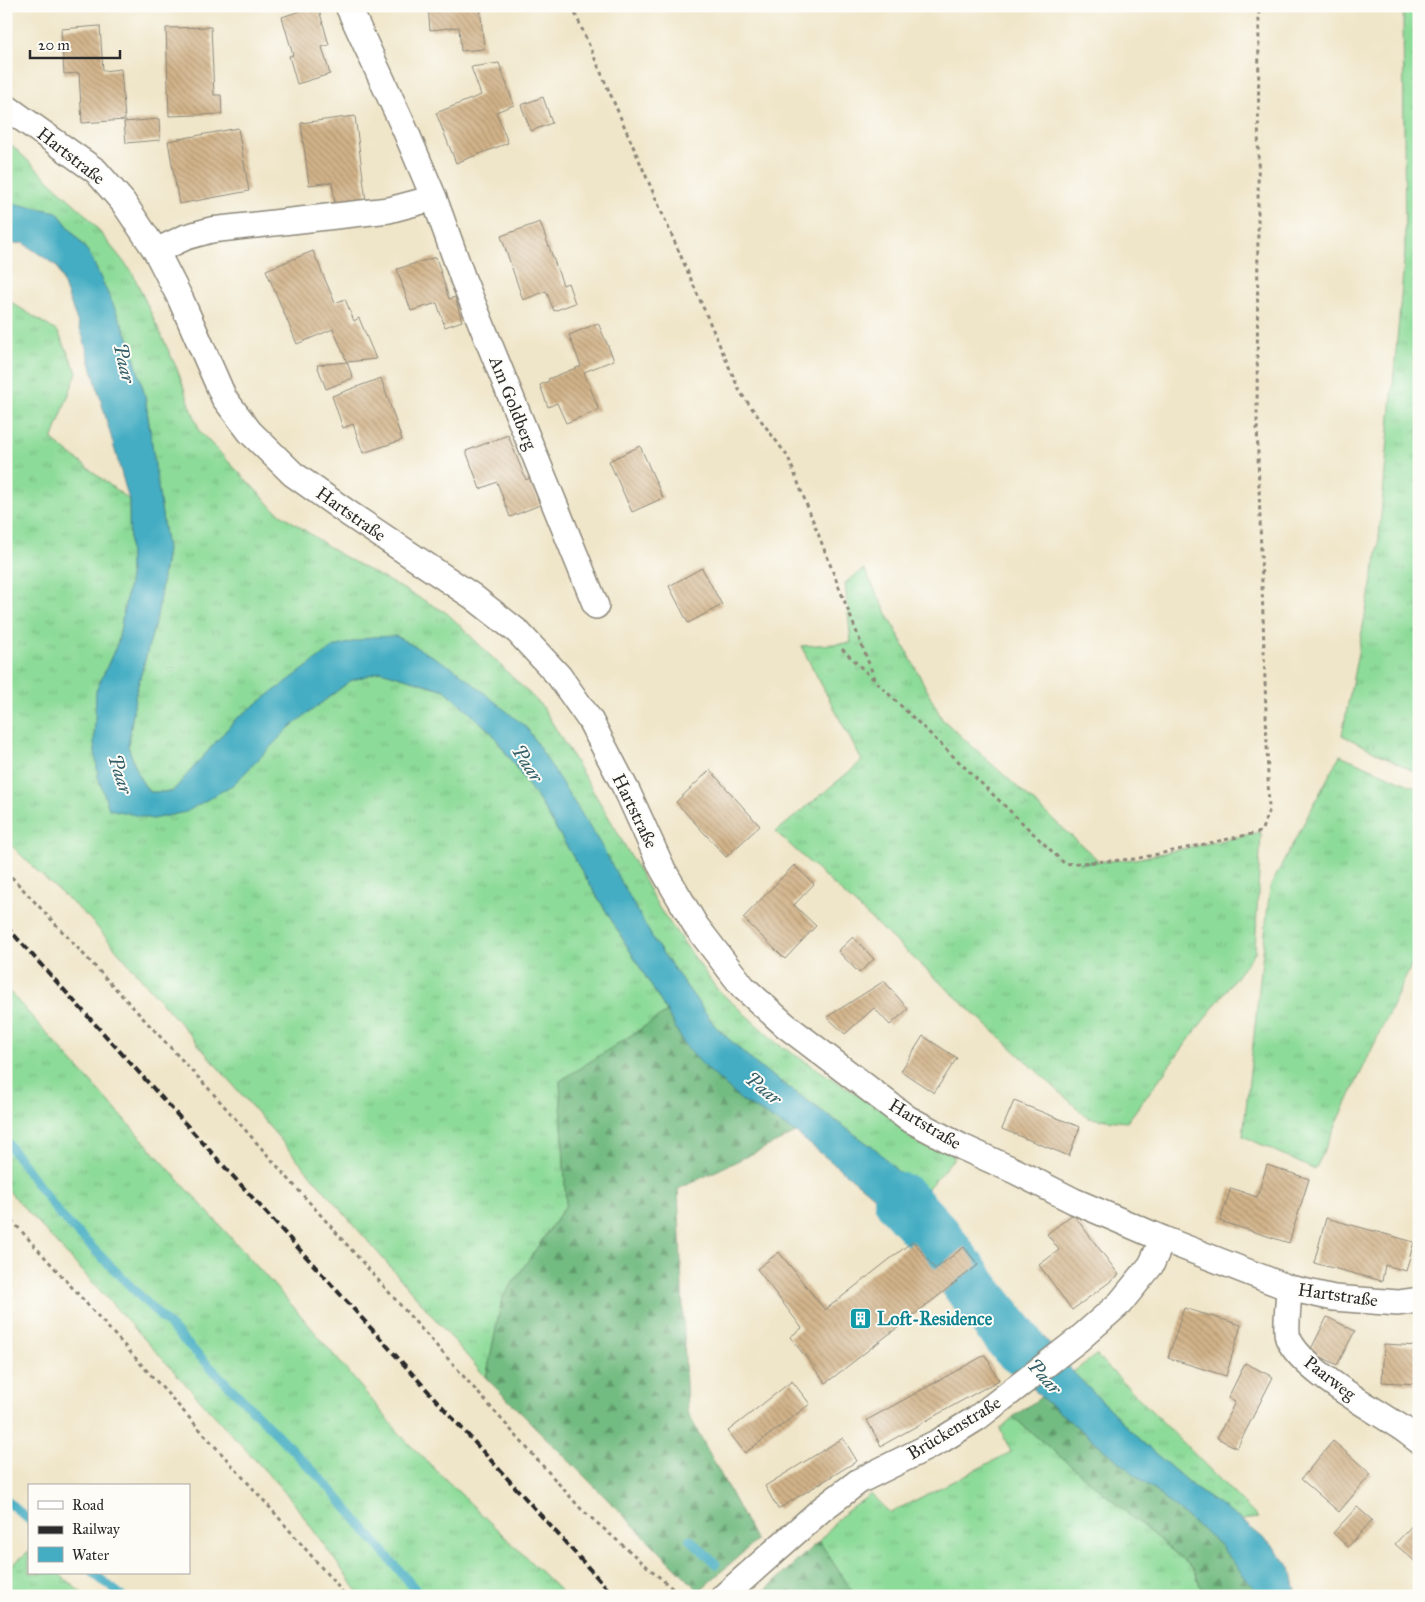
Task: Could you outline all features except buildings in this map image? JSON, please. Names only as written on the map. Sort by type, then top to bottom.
[{"type":"street","name":"Am Goldberg","points":[[348,6],[434,198],[467,287],[596,606]]},
{"type":"street","name":"Hartstraße","points":[[6,106],[96,172],[123,202],[156,251],[181,300],[224,398],[250,432],[293,474],[479,602],[518,632],[559,676],[590,720],[628,793],[663,870],[696,926],[743,987],[785,1025],[907,1118],[1074,1202],[1289,1288],[1334,1298],[1398,1302],[1419,1300]]},
{"type":"street","points":[[156,251],[186,237],[211,230],[389,210],[434,198]]},
{"type":"street","name":"Brückenstraße","points":[[724,1596],[822,1509],[859,1481],[940,1441],[977,1418],[1078,1340],[1120,1303],[1152,1265],[1163,1239]]},
{"type":"street","name":"Paarweg","points":[[1289,1288],[1287,1336],[1296,1351],[1344,1392],[1395,1423],[1419,1441]]},
{"type":"path","points":[[572,6],[740,392],[788,458],[876,681]]},
{"type":"path","points":[[842,649],[1066,864],[1135,859],[1261,832],[1269,810],[1257,423],[1259,6]]},
{"type":"path","points":[[6,871],[209,1089],[581,1509],[681,1596]]},
{"type":"path","points":[[6,1214],[260,1495],[346,1596]]},
{"type":"green space","points":[[1403,6],[1419,6],[1419,774],[1342,735],[1378,549],[1405,252]]},
{"type":"green space","points":[[6,140],[86,215],[132,272],[177,369],[200,432],[275,510],[341,555],[447,613],[542,706],[614,826],[659,908],[717,989],[778,1044],[955,1157],[921,1196],[878,1151],[757,1065],[715,1026],[656,944],[527,728],[397,636],[236,719],[172,792],[149,792],[139,777],[128,746],[136,692],[157,616],[167,550],[145,396],[129,339],[89,253],[57,212],[6,202]]},
{"type":"green space","points":[[6,299],[58,332],[77,372],[52,440],[129,500],[130,578],[118,642],[96,691],[152,819],[290,727],[350,681],[381,671],[445,690],[492,733],[540,802],[667,1012],[560,1081],[566,1205],[502,1299],[486,1378],[90,919],[41,875],[6,840]]},
{"type":"green space","points":[[864,569],[942,719],[1098,860],[1080,863],[1135,859],[1261,832],[1255,952],[1127,1122],[1088,1118],[776,832],[862,761],[801,646],[851,643],[845,583]]},
{"type":"green space","points":[[1340,755],[1419,789],[1419,949],[1315,1170],[1243,1136],[1270,887]]},
{"type":"green space","points":[[6,988],[297,1311],[406,1441],[566,1596],[361,1596],[290,1498],[6,1188]]},
{"type":"green space","points":[[667,1012],[684,1044],[741,1100],[796,1133],[678,1189],[687,1411],[756,1541],[699,1591],[486,1378],[502,1299],[566,1205],[560,1081]]},
{"type":"green space","points":[[1096,1355],[1258,1518],[1241,1520],[1196,1489],[1142,1442],[1073,1372]]},
{"type":"green space","points":[[1041,1397],[1219,1544],[1260,1596],[1204,1596],[1194,1569],[1013,1417]]},
{"type":"green space","points":[[1013,1417],[1194,1569],[1204,1596],[855,1596],[819,1541],[843,1514],[871,1494],[890,1513],[1011,1452],[1000,1429]]},
{"type":"green space","points":[[819,1541],[855,1596],[759,1596]]},
{"type":"green space","points":[[28,1552],[28,1574],[59,1574],[85,1596],[6,1596],[6,1570]]},
{"type":"water","points":[[6,202],[57,212],[89,253],[129,339],[145,396],[167,549],[157,616],[136,692],[128,746],[139,777],[149,792],[172,792],[236,719],[334,647],[371,637],[396,636],[455,669],[527,728],[598,840],[656,944],[715,1026],[757,1065],[878,1151],[949,1225],[964,1244],[937,1265],[894,1214],[866,1190],[796,1133],[741,1100],[702,1064],[684,1044],[667,1012],[540,802],[492,733],[445,690],[381,671],[350,681],[290,727],[234,784],[186,812],[152,819],[109,809],[98,777],[94,743],[96,691],[118,642],[130,578],[129,500],[83,337],[57,266],[23,243],[6,244]]},
{"type":"water","points":[[990,1272],[1073,1372],[1142,1442],[1196,1489],[1241,1520],[1273,1546],[1291,1568],[1297,1596],[1260,1596],[1219,1544],[1041,1397],[1014,1366],[962,1295]]},
{"type":"waterway","points":[[6,1141],[60,1215],[327,1485],[421,1596]]},
{"type":"waterway","name":"Paar","points":[[901,1200],[935,1237],[974,1291],[1018,1346]]},
{"type":"waterway","points":[[6,1500],[28,1519]]},
{"type":"waterway","points":[[690,1539],[716,1564]]},
{"type":"waterway","points":[[94,1574],[122,1596]]},
{"type":"railway","points":[[6,926],[614,1596]]},
{"type":"place","name":"Loft-Residence","points":[[861,1319]]}]
